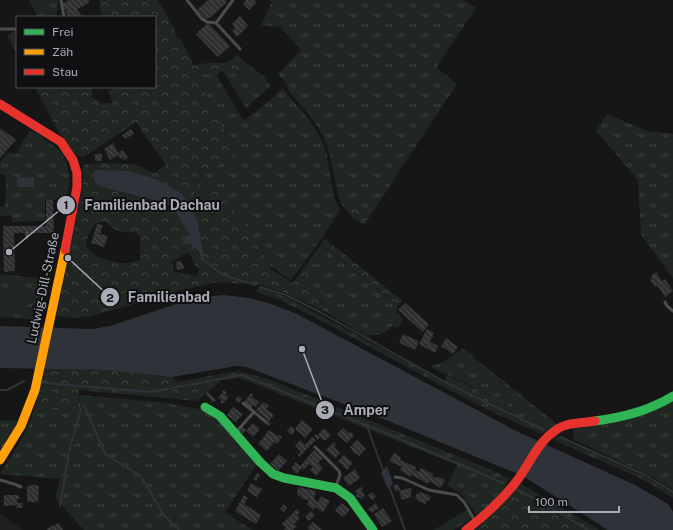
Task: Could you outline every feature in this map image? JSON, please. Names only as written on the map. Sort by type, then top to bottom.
[{"type":"street","name":"Ludwig-Dill-Straße","points":[[0,104],[61,142],[71,153],[77,168],[78,179],[39,374],[29,412],[20,431],[0,460]]},
{"type":"street","points":[[466,530],[476,523],[499,501],[521,474],[541,444],[557,430],[563,427],[644,412],[673,396]]},
{"type":"street","points":[[205,407],[220,416],[260,462],[273,474],[284,478],[336,488],[350,498],[373,530]]},
{"type":"lane","points":[[61,0],[64,16]]},
{"type":"lane","points":[[216,23],[233,0]]},
{"type":"lane","points":[[187,1],[202,20],[216,23],[240,49]]},
{"type":"lane","points":[[0,29],[16,29]]},
{"type":"lane","points":[[665,302],[673,311]]},
{"type":"lane","points":[[243,403],[266,422]]},
{"type":"lane","points":[[235,433],[254,412]]},
{"type":"lane","points":[[315,447],[339,471],[340,475],[336,488]]},
{"type":"lane","points":[[395,478],[402,478],[429,490],[457,495],[464,502],[476,523]]},
{"type":"lane","points":[[0,480],[22,487]]},
{"type":"shaded area","points":[[95,171],[130,171],[159,180],[182,194],[191,206],[198,222],[205,261],[201,260],[199,252],[190,243],[183,245],[183,241],[189,234],[174,209],[165,203],[102,187],[96,183],[94,179]]},
{"type":"shaded area","points":[[34,177],[34,187],[17,187],[17,178]]},
{"type":"shaded area","points":[[223,295],[250,298],[297,314],[514,430],[635,485],[668,504],[673,512],[673,530],[608,530],[523,476],[386,420],[246,367],[236,366],[172,377],[105,370],[0,368],[0,326],[92,329],[110,326],[195,298]]},
{"type":"shaded area","points":[[387,466],[393,484],[388,489],[381,473]]},
{"type":"shaded area","points":[[0,513],[23,530],[0,530]]},
{"type":"green space","points":[[29,0],[59,0],[56,16],[37,16]]},
{"type":"green space","points":[[99,0],[158,0],[174,28],[176,36],[181,40],[194,65],[225,63],[230,61],[236,55],[265,78],[223,71],[219,72],[217,76],[199,76],[213,114],[239,150],[202,176],[193,195],[199,200],[205,188],[219,193],[256,239],[271,269],[293,283],[325,239],[403,301],[398,306],[325,247],[303,282],[325,295],[320,302],[370,335],[369,338],[324,311],[288,294],[261,285],[218,282],[186,289],[91,316],[74,318],[56,316],[83,185],[83,165],[102,163],[134,164],[154,173],[166,165],[136,122],[84,157],[76,155],[58,131],[36,88],[92,88],[92,97],[102,103],[113,103],[108,90],[121,88],[156,88],[156,16],[102,16]],"holes":[[[98,171],[130,171],[159,180],[182,194],[191,206],[198,222],[202,243],[201,260],[197,250],[190,243],[183,245],[183,241],[189,234],[174,209],[165,203],[130,195]],[[105,221],[112,228],[118,231],[134,232],[140,237],[140,260],[130,263],[118,263],[96,256],[86,246],[88,235],[95,224]],[[189,252],[195,265],[200,269],[196,276],[174,272],[172,261]]]},
{"type":"green space","points":[[270,0],[464,0],[476,8],[437,68],[457,84],[370,216],[351,203],[345,208],[341,204],[329,151],[322,133],[288,90],[287,84],[278,74],[301,50],[280,27],[261,25],[272,2]]},
{"type":"green space","points":[[16,30],[16,53],[7,36]]},
{"type":"green space","points":[[223,71],[265,78],[271,86],[246,108]]},
{"type":"green space","points":[[199,76],[217,76],[243,120],[245,120],[276,95],[282,88],[309,120],[322,141],[327,155],[336,203],[340,210],[322,238],[291,280],[270,266],[256,239],[192,195],[202,176],[239,150],[213,114]]},
{"type":"green space","points":[[607,114],[647,131],[673,134],[673,278],[641,235],[638,180],[596,131]]},
{"type":"green space","points":[[30,130],[59,150],[64,158],[68,166],[69,175],[69,186],[66,200],[45,200],[45,221],[12,222],[12,216],[0,216],[0,207],[5,207],[6,175],[0,174],[0,162],[9,152],[16,154]]},
{"type":"green space","points":[[351,203],[370,216],[364,225],[352,218],[345,208]]},
{"type":"green space","points":[[324,247],[398,306],[396,312],[403,320],[398,328],[392,326],[382,334],[370,335],[320,302],[324,295],[302,281]]},
{"type":"green space","points":[[0,274],[46,279],[39,320],[0,317]]},
{"type":"green space","points":[[259,287],[286,297],[448,384],[528,423],[509,412],[507,403],[431,367],[447,360],[463,348],[477,360],[477,365],[500,383],[505,382],[557,424],[542,434],[511,420],[450,390],[298,309],[280,300],[257,292]]},
{"type":"green space","points":[[1,291],[14,292],[12,314],[0,313]]},
{"type":"green space","points":[[15,292],[28,293],[26,315],[13,314]]},
{"type":"green space","points":[[477,360],[505,382],[496,381],[489,377],[477,365]]},
{"type":"green space","points":[[45,369],[105,370],[172,377],[180,388],[222,380],[197,401],[79,390],[79,406],[67,412],[48,408],[37,401]]},
{"type":"green space","points":[[238,371],[275,382],[499,473],[510,479],[493,503],[477,516],[461,493],[447,486],[457,465],[240,378],[180,388],[176,382]]},
{"type":"green space","points":[[446,375],[507,403],[509,412],[445,381]]},
{"type":"green space","points":[[79,395],[168,403],[204,410],[217,419],[257,464],[225,512],[252,530],[84,530],[55,498],[60,479],[0,474],[27,430],[37,401],[48,408],[80,401]]},
{"type":"green space","points":[[673,398],[673,490],[652,477],[573,439],[573,428]]},
{"type":"green space","points":[[0,420],[17,421],[16,428],[0,452]]},
{"type":"green space","points":[[556,434],[559,438],[649,479],[673,493],[673,498],[629,473],[551,438]]},
{"type":"green space","points":[[518,482],[599,530],[585,530],[513,490]]},
{"type":"green space","points":[[513,490],[585,530],[475,530],[504,503]]},
{"type":"green space","points":[[468,509],[471,519],[454,530],[434,530]]},
{"type":"building","points":[[69,0],[89,0],[90,2],[77,9],[81,16],[68,16],[62,4]]},
{"type":"building","points":[[208,0],[225,0],[227,2],[206,20],[197,10]]},
{"type":"building","points":[[246,0],[256,0],[256,3],[249,10],[243,3]]},
{"type":"building","points":[[240,16],[248,26],[237,37],[232,31],[235,28],[232,24]]},
{"type":"building","points":[[208,23],[230,46],[218,57],[196,34]]},
{"type":"building","points":[[0,128],[16,140],[0,158]]},
{"type":"building","points":[[131,129],[134,134],[125,139],[122,135]]},
{"type":"building","points":[[113,143],[118,153],[123,150],[128,158],[124,160],[122,157],[120,159],[118,156],[120,154],[110,160],[104,149]]},
{"type":"building","points":[[95,154],[102,154],[102,161],[95,161]]},
{"type":"building","points":[[46,200],[53,200],[54,233],[14,233],[15,271],[4,272],[3,226],[46,226]]},
{"type":"building","points":[[97,224],[103,225],[100,234],[108,236],[104,247],[91,243]]},
{"type":"building","points":[[181,261],[184,269],[177,270],[176,262]]},
{"type":"building","points":[[656,272],[662,281],[665,279],[673,291],[665,297],[657,285],[655,287],[650,280],[652,279],[651,276]]},
{"type":"building","points":[[405,303],[429,324],[423,332],[398,310]]},
{"type":"building","points":[[427,329],[434,333],[430,342],[438,346],[435,353],[419,344]]},
{"type":"building","points":[[403,334],[419,341],[415,350],[399,343]]},
{"type":"building","points":[[446,338],[458,347],[453,354],[441,346]]},
{"type":"building","points":[[224,390],[227,393],[225,395],[229,397],[222,404],[220,402],[222,400],[218,398]]},
{"type":"building","points":[[208,392],[216,400],[213,403],[206,394]]},
{"type":"building","points":[[251,393],[253,394],[252,397],[259,402],[256,407],[253,405],[251,408],[244,402]]},
{"type":"building","points":[[238,396],[242,399],[239,403],[235,400]]},
{"type":"building","points":[[263,402],[269,406],[266,409],[274,415],[269,421],[271,423],[269,426],[265,423],[268,420],[256,410]]},
{"type":"building","points":[[233,407],[243,414],[236,422],[227,415]]},
{"type":"building","points":[[302,420],[313,429],[305,438],[295,429]]},
{"type":"building","points":[[253,423],[260,429],[253,437],[246,431]]},
{"type":"building","points":[[291,426],[295,430],[292,435],[287,431]]},
{"type":"building","points":[[242,427],[246,430],[243,434],[238,431]]},
{"type":"building","points":[[324,428],[331,435],[325,441],[320,437],[318,440],[314,436],[316,434],[318,435]]},
{"type":"building","points":[[343,428],[354,435],[347,443],[337,434]]},
{"type":"building","points":[[269,430],[282,437],[277,444],[274,442],[267,451],[258,444]]},
{"type":"building","points":[[312,437],[316,440],[299,457],[298,455],[301,451],[295,446],[300,440],[305,445]]},
{"type":"building","points":[[357,440],[366,449],[359,456],[356,453],[355,455],[350,447]]},
{"type":"building","points":[[334,442],[336,445],[334,447],[340,453],[335,458],[326,450]]},
{"type":"building","points":[[314,450],[323,458],[318,463],[323,468],[316,476],[310,470],[313,467],[309,464],[303,470],[302,468],[297,474],[291,468],[296,462],[300,466]]},
{"type":"building","points":[[394,453],[401,457],[400,460],[416,467],[415,470],[419,472],[421,468],[433,474],[432,476],[436,478],[437,476],[445,480],[441,488],[429,481],[428,484],[412,474],[411,477],[400,470],[402,467],[389,461]]},
{"type":"building","points":[[279,454],[287,461],[278,471],[270,464]]},
{"type":"building","points":[[344,455],[353,463],[347,470],[338,461]]},
{"type":"building","points":[[355,469],[360,478],[349,486],[343,478]]},
{"type":"building","points":[[257,473],[260,475],[256,481],[253,480]]},
{"type":"building","points":[[251,483],[262,489],[257,497],[247,491]]},
{"type":"building","points":[[31,484],[39,486],[38,502],[34,501],[34,503],[27,501],[27,486],[31,486]]},
{"type":"building","points":[[398,484],[400,490],[395,491],[393,486]]},
{"type":"building","points":[[298,487],[316,491],[314,498],[316,500],[315,501],[318,502],[321,496],[330,501],[323,512],[315,507],[313,510],[307,504],[309,500],[302,499],[301,496],[297,495]]},
{"type":"building","points":[[361,487],[365,496],[361,499],[355,496],[357,494],[355,491]]},
{"type":"building","points":[[411,488],[412,493],[410,493],[412,497],[402,500],[399,491]]},
{"type":"building","points":[[372,492],[376,497],[372,500],[368,495]]},
{"type":"building","points":[[420,492],[431,497],[429,501],[427,500],[426,504],[417,501],[415,498],[417,493],[419,494]]},
{"type":"building","points":[[4,495],[19,495],[17,503],[23,503],[22,508],[16,508],[17,505],[4,506]]},
{"type":"building","points":[[244,495],[248,498],[244,504],[261,515],[256,524],[235,511]]},
{"type":"building","points":[[342,503],[350,510],[343,517],[335,510]]},
{"type":"building","points":[[376,503],[379,508],[371,513],[368,509]]},
{"type":"building","points":[[284,504],[287,508],[284,512],[280,509]]},
{"type":"building","points":[[383,508],[392,521],[382,527],[374,514]]},
{"type":"building","points":[[297,509],[300,512],[297,515],[300,518],[294,524],[297,526],[293,530],[284,530],[286,528],[282,524]]},
{"type":"building","points":[[311,511],[315,515],[309,521],[305,517]]},
{"type":"building","points":[[313,522],[322,530],[309,530],[307,528]]},
{"type":"building","points":[[59,523],[63,530],[47,530],[48,528]]},
{"type":"waterway","points":[[205,261],[223,275],[256,285]]},
{"type":"waterway","points":[[260,287],[286,295],[320,312],[445,382],[544,430]]},
{"type":"waterway","points":[[45,383],[151,392],[242,375],[386,433],[503,483]]},
{"type":"waterway","points":[[0,390],[7,390],[24,381]]},
{"type":"waterway","points":[[84,405],[105,454],[139,475],[163,514],[179,530]]},
{"type":"waterway","points":[[60,506],[70,447],[81,409]]},
{"type":"waterway","points":[[367,426],[384,473]]},
{"type":"waterway","points":[[560,437],[645,475],[673,492]]},
{"type":"waterway","points":[[389,486],[405,530]]},
{"type":"waterway","points":[[516,489],[588,530]]},
{"type":"traffic: fast","points":[[595,421],[636,413],[673,396]]},
{"type":"traffic: fast","points":[[205,407],[220,416],[260,462],[273,474],[284,478],[336,488],[350,498],[373,530]]},
{"type":"traffic: slow","points":[[0,460],[21,426],[35,390],[65,250]]},
{"type":"traffic: jam","points":[[0,104],[61,142],[73,160],[77,173],[77,187],[65,250]]},
{"type":"traffic: jam","points":[[466,530],[501,499],[519,478],[535,452],[550,435],[560,427],[575,423],[595,421]]},
{"type":"place","name":"Familienbad Dachau","points":[[9,252]]},
{"type":"place","name":"Familienbad","points":[[68,258]]},
{"type":"place","name":"Amper","points":[[302,349]]}]
